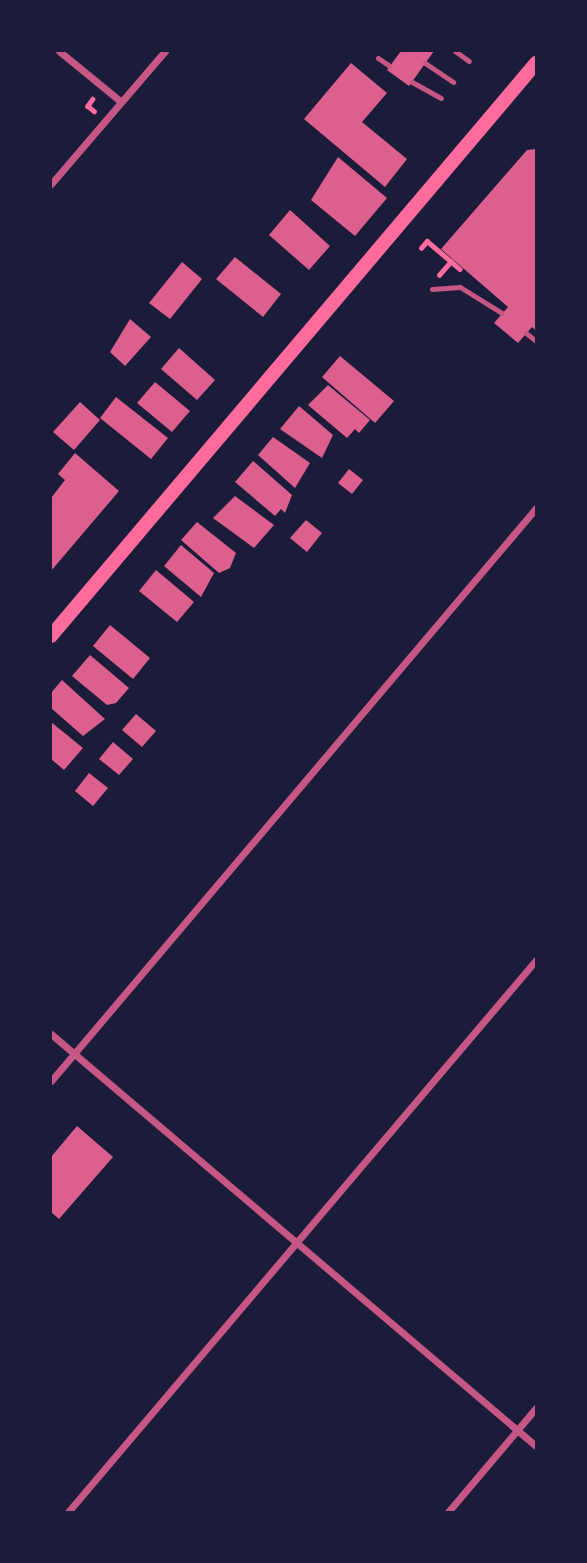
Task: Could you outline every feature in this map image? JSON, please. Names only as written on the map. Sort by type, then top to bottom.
[{"type":"main road","points":[[51,636],[536,63]]},
{"type":"street","points":[[59,51],[120,101]]},
{"type":"street","points":[[51,184],[165,51]]},
{"type":"street","points":[[51,1081],[536,508]]},
{"type":"street","points":[[68,1512],[536,960]]},
{"type":"street","points":[[51,1034],[536,1446]]},
{"type":"street","points":[[448,1512],[536,1408]]},
{"type":"lane","points":[[455,51],[469,61]]},
{"type":"lane","points":[[378,58],[390,66]]},
{"type":"lane","points":[[425,63],[453,82]]},
{"type":"lane","points":[[412,82],[442,98]]},
{"type":"lane","points":[[432,289],[460,287],[502,313]]},
{"type":"lane","points":[[526,333],[536,341]]},
{"type":"path","points":[[93,99],[88,106],[94,111]]},
{"type":"path","points":[[421,247],[427,241],[460,270]]},
{"type":"path","points":[[443,271],[451,261]]},
{"type":"building","points":[[401,51],[434,51],[409,86],[387,70]]},
{"type":"building","points":[[351,63],[387,93],[362,122],[407,159],[385,187],[304,119]]},
{"type":"building","points":[[536,149],[536,331],[532,327],[518,343],[494,323],[508,307],[441,249],[527,150]]},
{"type":"building","points":[[338,157],[387,198],[355,236],[311,200]]},
{"type":"building","points":[[290,210],[330,246],[309,270],[269,235]]},
{"type":"building","points":[[235,257],[281,294],[263,317],[216,279]]},
{"type":"building","points":[[182,262],[202,279],[170,319],[149,303]]},
{"type":"building","points":[[130,319],[151,337],[125,366],[110,352]]},
{"type":"building","points":[[179,348],[215,380],[197,400],[161,369]]},
{"type":"building","points":[[340,356],[394,401],[375,423],[322,377]]},
{"type":"building","points":[[155,382],[190,411],[172,432],[137,403]]},
{"type":"building","points":[[328,385],[370,420],[359,433],[355,429],[347,438],[308,405]]},
{"type":"building","points":[[116,397],[168,438],[151,459],[100,418]]},
{"type":"building","points":[[80,402],[100,420],[74,450],[53,432]]},
{"type":"building","points":[[299,406],[333,435],[322,458],[280,429]]},
{"type":"building","points":[[273,437],[310,463],[295,488],[258,455]]},
{"type":"building","points":[[75,453],[119,491],[51,571],[51,498],[65,480],[58,474]]},
{"type":"building","points":[[253,461],[292,495],[285,513],[281,509],[275,516],[235,482]]},
{"type":"building","points":[[349,469],[363,480],[352,494],[338,483]]},
{"type":"building","points":[[235,496],[274,525],[254,548],[213,518]]},
{"type":"building","points":[[306,520],[322,533],[307,552],[290,538]]},
{"type":"building","points":[[197,522],[236,553],[230,568],[219,573],[181,540]]},
{"type":"building","points":[[181,545],[214,573],[201,597],[164,566]]},
{"type":"building","points":[[156,570],[194,602],[177,622],[139,591]]},
{"type":"building","points":[[110,625],[150,658],[133,679],[93,646]]},
{"type":"building","points":[[90,655],[129,688],[116,703],[107,705],[72,676]]},
{"type":"building","points":[[62,680],[105,719],[83,736],[51,708],[51,693]]},
{"type":"building","points":[[136,714],[156,731],[142,747],[122,730]]},
{"type":"building","points":[[51,722],[83,748],[64,770],[51,759]]},
{"type":"building","points":[[113,742],[133,759],[119,775],[99,759]]},
{"type":"building","points":[[89,773],[108,788],[93,806],[75,791]]},
{"type":"building","points":[[77,1126],[113,1157],[59,1219],[51,1212],[51,1157]]}]
